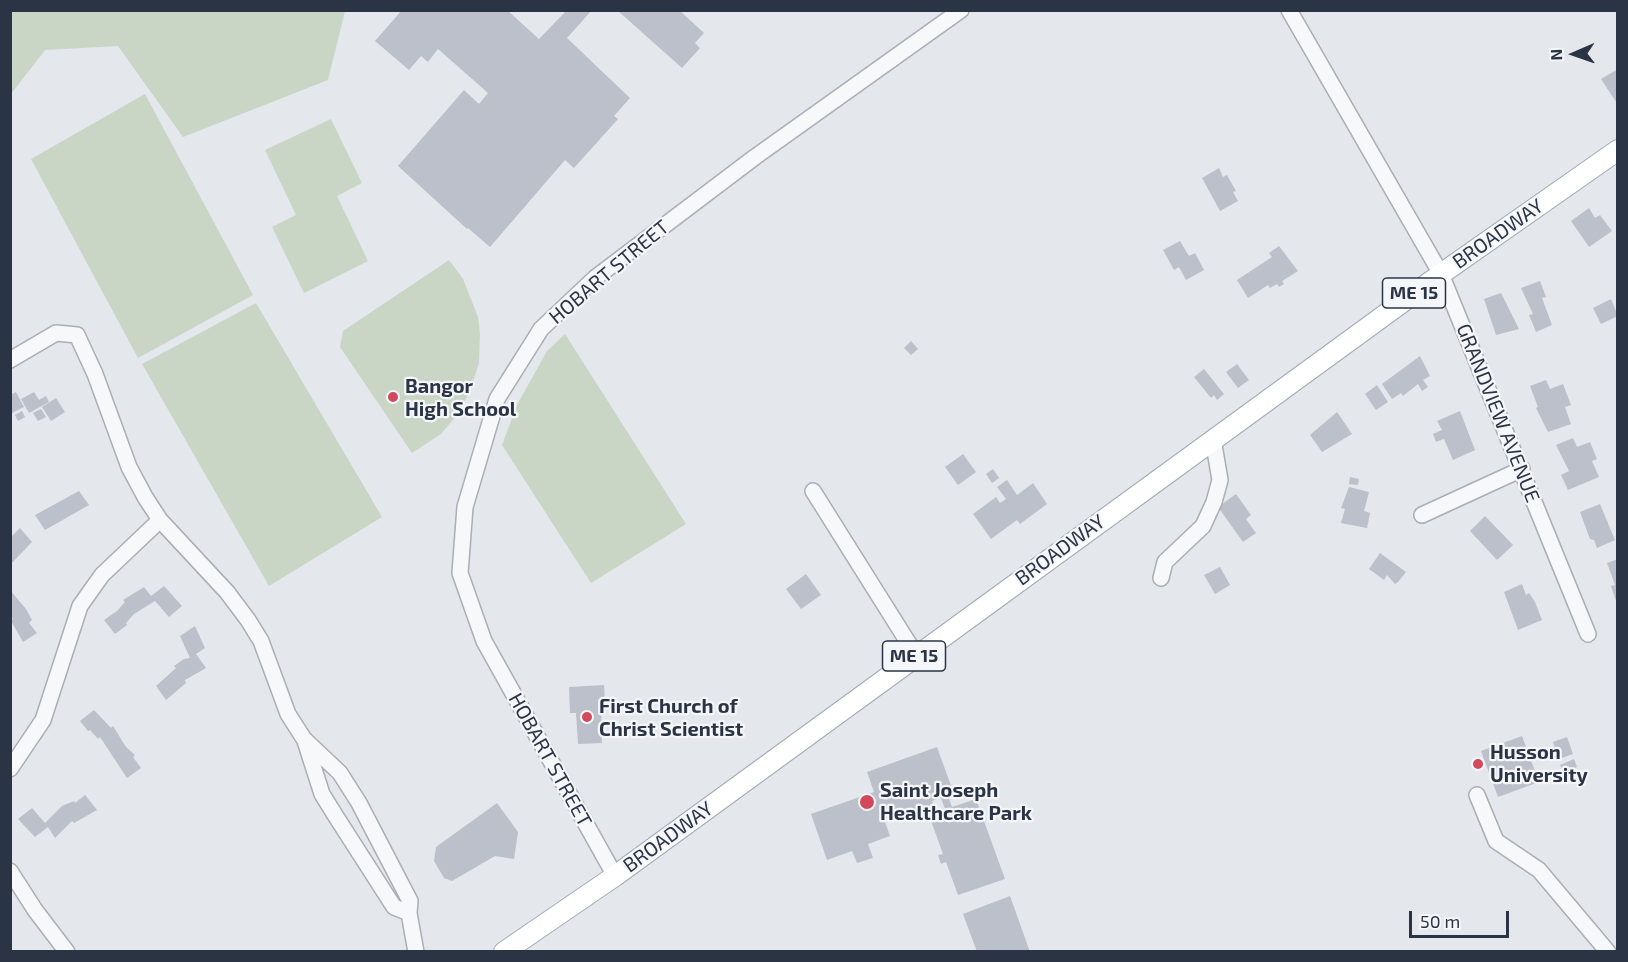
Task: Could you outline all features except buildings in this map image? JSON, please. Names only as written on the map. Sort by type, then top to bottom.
[{"type":"main road","name":"BROADWAY","points":[[504,951],[615,876],[1213,439],[1617,150]]},
{"type":"street","name":"HOBART STREET","points":[[615,876],[484,641],[460,573],[465,507],[497,399],[541,329],[595,279],[755,157],[961,10]]},
{"type":"street","name":"GRANDVIEW AVENUE","points":[[1289,10],[1441,274],[1588,634]]},
{"type":"street","points":[[10,360],[56,333],[77,336],[95,374],[129,467],[160,520],[227,592],[248,620],[261,641],[282,702],[304,739],[322,794],[394,907],[409,913]]},
{"type":"street","points":[[1161,578],[1165,562],[1203,526],[1214,502],[1220,480],[1213,439]]},
{"type":"street","points":[[1422,515],[1522,469]]},
{"type":"street","points":[[813,491],[916,655]]},
{"type":"street","points":[[10,769],[43,720],[80,606],[102,575],[160,520]]},
{"type":"street","points":[[304,739],[340,773],[359,803],[410,901],[409,913],[419,949]]},
{"type":"street","points":[[1477,795],[1496,842],[1539,870],[1608,951]]},
{"type":"street","points":[[10,871],[35,910],[67,951]]},
{"type":"green space","points":[[11,10],[345,11],[328,80],[183,137],[118,46],[45,50],[11,94]]},
{"type":"green space","points":[[145,94],[253,295],[138,358],[31,159]]},
{"type":"green space","points":[[331,119],[362,183],[337,196],[368,261],[304,293],[272,227],[296,215],[265,150]]},
{"type":"green space","points":[[449,260],[463,279],[478,317],[479,363],[470,391],[457,415],[441,434],[412,453],[340,347],[343,331]]},
{"type":"green space","points":[[256,303],[382,517],[269,586],[142,364]]},
{"type":"green space","points":[[565,334],[686,524],[591,583],[502,445],[517,405],[547,351]]},
{"type":"place","name":"Bangor High School","points":[[393,397]]},
{"type":"place","name":"First Church of Christ Scientist","points":[[587,717]]},
{"type":"place","name":"Husson University","points":[[1478,764]]},
{"type":"place","name":"Saint Joseph Healthcare Park","points":[[867,802]]}]
